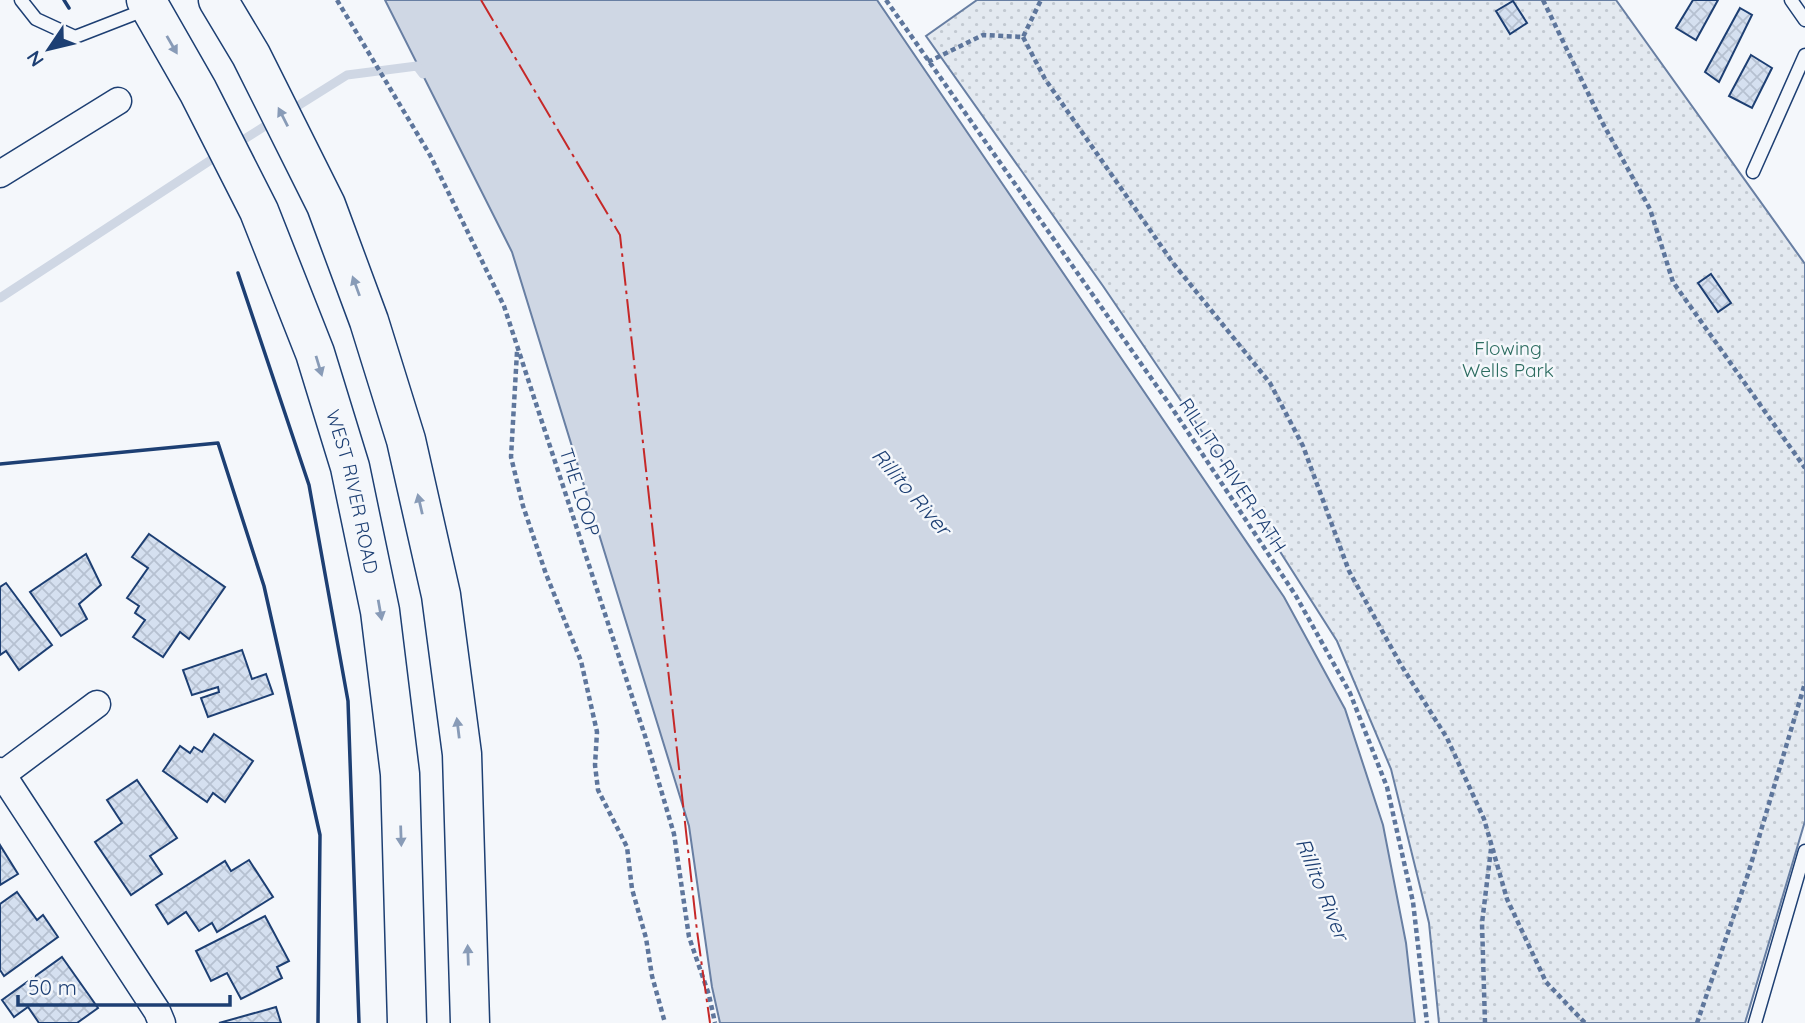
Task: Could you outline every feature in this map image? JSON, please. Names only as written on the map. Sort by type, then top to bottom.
[{"type":"main road","points":[[218,0],[251,55],[314,177],[369,321],[406,440],[441,595],[462,754],[470,1023]]},
{"type":"main road","name":"WEST RIVER ROAD","points":[[148,4],[198,91],[259,211],[315,354],[350,467],[380,611],[400,774],[407,1023]]},
{"type":"street","points":[[0,174],[118,101]]},
{"type":"street","points":[[97,704],[1,772],[157,1011],[162,1023]]},
{"type":"lane","points":[[21,0],[36,19],[75,37],[148,4]]},
{"type":"lane","points":[[1791,0],[1805,20]]},
{"type":"lane","points":[[1754,172],[1805,55]]},
{"type":"lane","points":[[1755,1023],[1805,851]]},
{"type":"path","name":"THE LOOP","points":[[337,0],[430,155],[504,306],[646,739],[674,834],[689,937],[709,995],[715,1023]]},
{"type":"path","name":"RILLITO RIVER PATH","points":[[886,0],[1177,416],[1296,596],[1350,693],[1387,787],[1413,902],[1427,1023]]},
{"type":"path","points":[[1023,37],[1041,0]]},
{"type":"path","points":[[1543,0],[1602,121],[1650,209],[1673,282],[1805,468]]},
{"type":"path","points":[[928,62],[984,35],[1023,37]]},
{"type":"path","points":[[1023,37],[1045,79],[1173,263],[1270,383],[1303,446],[1349,571],[1401,665],[1447,738],[1484,819],[1507,898],[1546,982],[1585,1023]]},
{"type":"path","points":[[517,347],[511,457],[523,506],[546,574],[581,661],[597,732],[595,765],[598,790],[627,847],[632,889],[665,1023]]},
{"type":"path","points":[[1697,1023],[1748,874],[1805,683]]},
{"type":"path","points":[[1485,1023],[1482,923],[1492,847]]},
{"type":"green space","name":"Flowing Wells Park","points":[[977,0],[1616,0],[1805,264],[1805,821],[1745,1023],[1439,1023],[1429,923],[1391,769],[1337,641],[1226,467],[1103,286],[926,36]]},
{"type":"water","name":"Rillito River","points":[[385,0],[877,0],[1284,597],[1345,709],[1383,825],[1406,943],[1415,1023],[720,1023],[712,987],[689,826],[512,252]]},
{"type":"building","points":[[1693,0],[1718,0],[1696,40],[1676,28]]},
{"type":"building","points":[[1513,1],[1527,23],[1510,34],[1496,11]]},
{"type":"building","points":[[1740,8],[1752,15],[1719,82],[1705,72]]},
{"type":"building","points":[[1751,55],[1772,68],[1752,108],[1729,96]]},
{"type":"building","points":[[1711,274],[1731,303],[1718,312],[1698,283]]},
{"type":"building","points":[[149,534],[225,587],[189,639],[180,632],[163,657],[133,637],[145,620],[135,613],[139,606],[127,598],[148,568],[132,557]]},
{"type":"building","points":[[86,554],[101,585],[79,604],[87,619],[61,636],[30,592]]},
{"type":"building","points":[[6,583],[52,645],[19,670],[6,651],[0,655],[0,587]]},
{"type":"building","points":[[242,650],[252,679],[266,674],[273,694],[208,717],[201,698],[219,692],[218,687],[192,695],[183,670]]},
{"type":"building","points":[[214,734],[253,761],[225,802],[213,793],[207,802],[163,771],[180,746],[190,753],[194,747],[202,752]]},
{"type":"building","points":[[137,780],[177,838],[150,856],[162,874],[131,895],[95,842],[122,823],[107,800]]},
{"type":"building","points":[[0,845],[18,874],[0,885]]},
{"type":"building","points":[[249,860],[273,897],[217,932],[212,923],[199,931],[186,912],[168,924],[156,905],[225,861],[231,871]]},
{"type":"building","points":[[17,892],[37,920],[43,915],[58,937],[4,976],[0,970],[0,904]]},
{"type":"building","points":[[265,916],[289,961],[277,967],[282,978],[241,999],[227,973],[211,981],[196,951]]},
{"type":"building","points":[[62,957],[98,1008],[77,1023],[39,1023],[28,1007],[14,1017],[2,1000]]},
{"type":"building","points":[[276,1007],[281,1023],[219,1023]]},
{"type":"waterway","points":[[288,112],[347,75],[417,66],[423,74]]},
{"type":"waterway","points":[[235,145],[273,121]]},
{"type":"waterway","points":[[0,298],[220,154]]},
{"type":"wall","points":[[64,0],[69,8]]},
{"type":"wall","points":[[238,273],[309,485],[348,701],[359,1023]]},
{"type":"wall","points":[[0,464],[218,443],[264,586],[320,835],[318,1023]]},
{"type":"power","points":[[481,0],[620,235],[697,931],[710,1023]]}]
